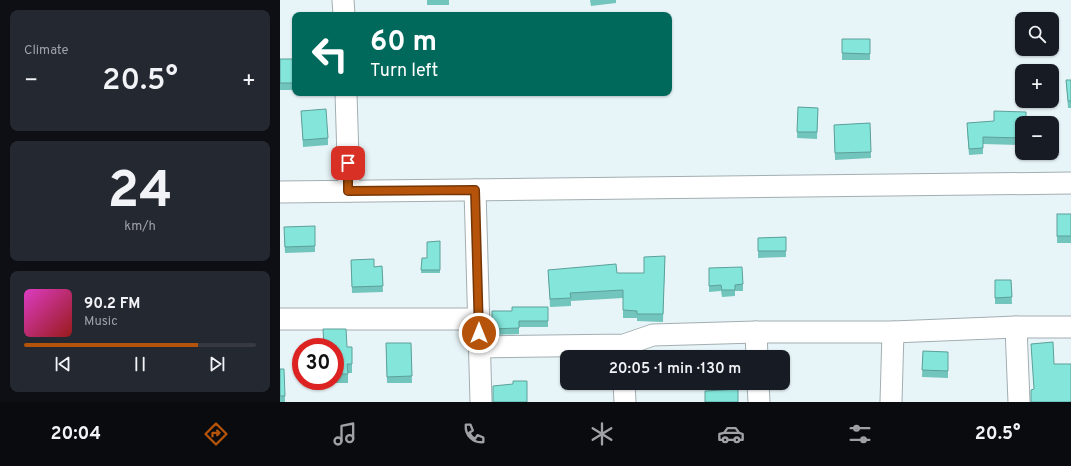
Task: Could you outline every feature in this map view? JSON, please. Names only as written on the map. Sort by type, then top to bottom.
[{"type":"street","points":[[344,0],[344,12]]},
{"type":"street","points":[[346,96],[348,191]]},
{"type":"street","points":[[280,192],[1071,183]]},
{"type":"street","points":[[475,190],[481,402]]},
{"type":"street","points":[[280,319],[479,319]]},
{"type":"street","points":[[626,350],[653,335],[756,332],[893,332],[1016,327],[1071,327]]},
{"type":"street","points":[[1016,327],[1019,402]]},
{"type":"street","points":[[756,332],[757,350]]},
{"type":"street","points":[[891,402],[893,332]]},
{"type":"street","points":[[479,347],[588,350]]},
{"type":"street","points":[[624,390],[625,402]]},
{"type":"street","points":[[758,390],[758,402]]},
{"type":"building","points":[[842,39],[870,39],[870,54],[842,53]]},
{"type":"building","points":[[280,59],[292,59],[292,83],[280,83]]},
{"type":"building","points":[[1066,80],[1071,80],[1071,101],[1068,101]]},
{"type":"building","points":[[798,107],[818,108],[817,132],[797,132]]},
{"type":"building","points":[[326,109],[328,138],[303,140],[301,111]]},
{"type":"building","points":[[994,111],[1026,112],[1026,116],[1015,116],[1015,138],[983,137],[983,148],[969,149],[967,123],[994,121]]},
{"type":"building","points":[[870,123],[871,152],[835,153],[834,125]]},
{"type":"building","points":[[1057,214],[1071,214],[1071,236],[1057,236]]},
{"type":"building","points":[[315,226],[315,246],[285,247],[284,227]]},
{"type":"building","points":[[786,237],[786,251],[758,251],[758,238]]},
{"type":"building","points":[[440,241],[440,270],[421,270],[422,258],[427,258],[427,242]]},
{"type":"building","points":[[665,256],[663,314],[637,314],[637,311],[623,310],[623,290],[570,293],[571,298],[550,299],[548,270],[616,264],[617,273],[644,273],[644,257]]},
{"type":"building","points":[[374,259],[374,267],[382,266],[383,286],[352,287],[351,260]]},
{"type":"building","points":[[742,267],[743,284],[735,285],[735,290],[722,290],[721,285],[709,286],[709,268]]},
{"type":"building","points":[[995,280],[1011,280],[1012,297],[995,298]]},
{"type":"building","points":[[512,307],[548,307],[548,321],[519,321],[519,328],[492,329],[492,311],[512,311]]},
{"type":"building","points":[[323,329],[346,329],[347,347],[352,347],[352,364],[347,364],[348,374],[344,374],[344,338],[324,338]]},
{"type":"building","points":[[1053,342],[1054,364],[1071,364],[1071,402],[1031,402],[1031,390],[1034,389],[1031,344]]},
{"type":"building","points":[[386,343],[411,343],[412,376],[387,377]]},
{"type":"building","points":[[923,351],[948,352],[948,371],[922,370]]},
{"type":"building","points":[[280,369],[284,369],[285,396],[280,396]]},
{"type":"building","points":[[513,381],[527,381],[527,402],[493,402],[493,386],[513,384]]},
{"type":"building","points":[[738,390],[738,402],[705,402],[705,391]]},
{"type":"route","points":[[348,163],[348,191],[475,190],[479,333]]}]
